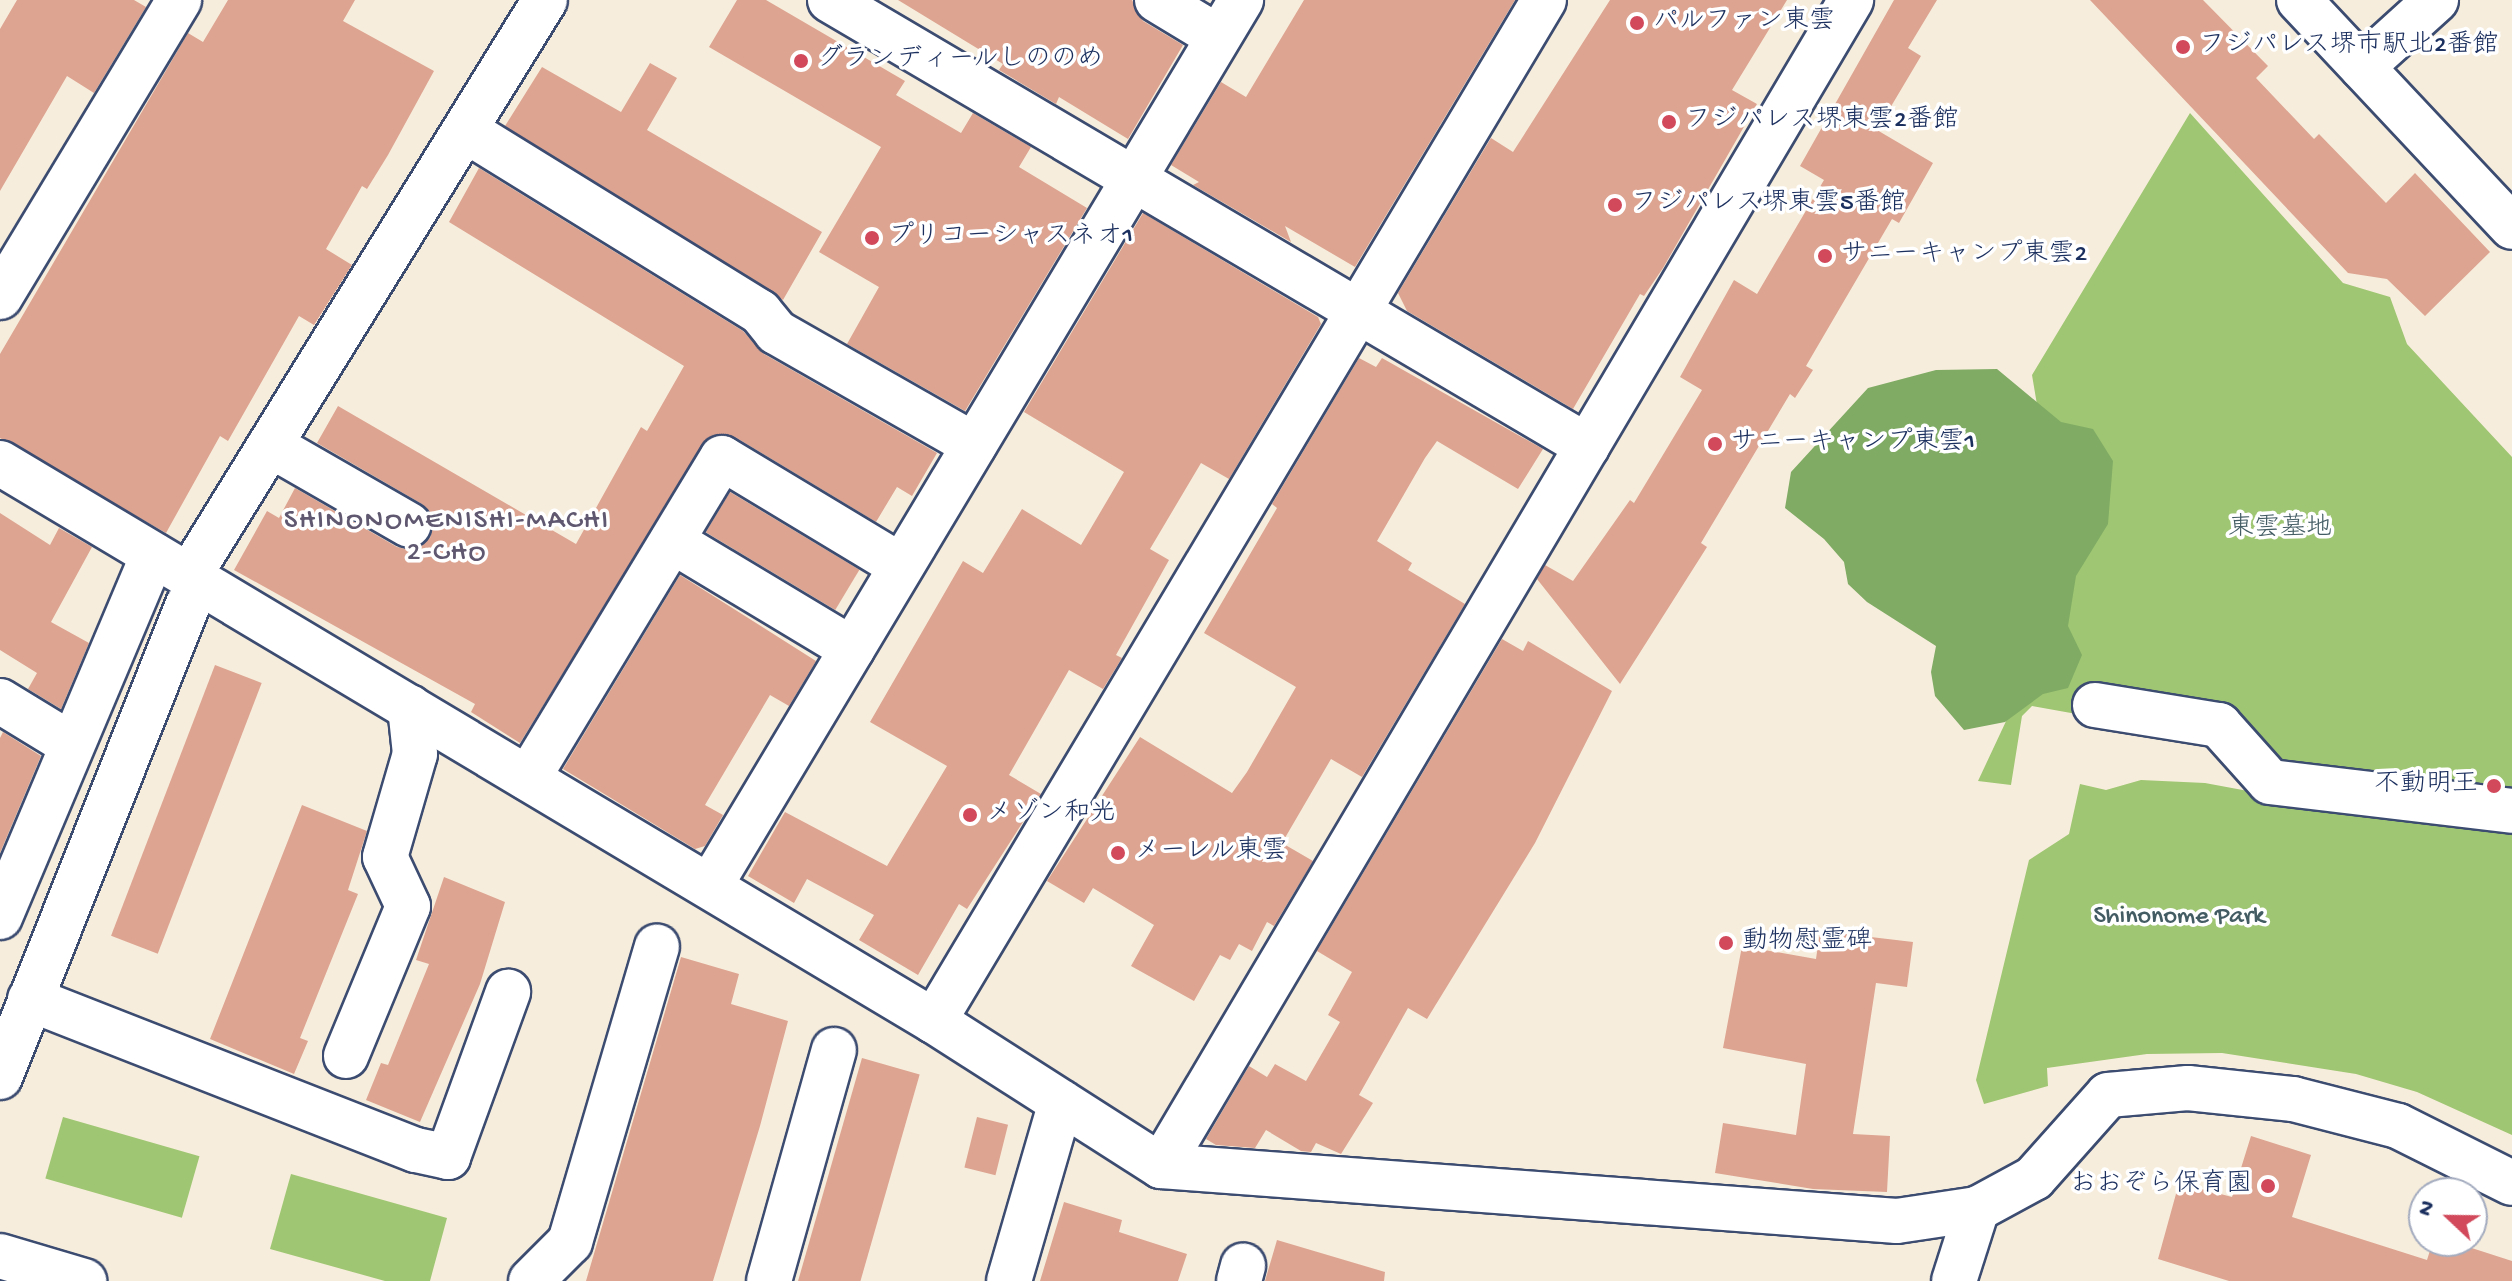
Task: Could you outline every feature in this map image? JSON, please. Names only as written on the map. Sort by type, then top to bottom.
[{"type":"street","points":[[4,281],[179,0]]},
{"type":"street","points":[[0,917],[72,745],[176,578],[270,445],[545,0]]},
{"type":"street","points":[[830,0],[892,15],[1134,176],[1587,446]]},
{"type":"street","points":[[1157,0],[1218,37]]},
{"type":"street","points":[[710,886],[1241,0]]},
{"type":"street","points":[[934,1021],[1544,0]]},
{"type":"street","points":[[1161,1166],[1851,0]]},
{"type":"street","points":[[2299,0],[2512,227]]},
{"type":"street","points":[[2362,67],[2436,0]]},
{"type":"street","points":[[465,130],[760,312],[776,332],[974,445]]},
{"type":"street","points":[[270,445],[409,525]]},
{"type":"street","points":[[528,778],[722,458],[901,566]]},
{"type":"street","points":[[0,463],[176,578],[410,707],[710,886],[934,1021],[1161,1166],[1897,1221],[1977,1209],[2034,1178],[2108,1095],[2188,1088],[2293,1099],[2398,1126],[2512,1183]]},
{"type":"street","points":[[672,541],[852,649]]},
{"type":"street","points":[[0,1077],[176,578]]},
{"type":"street","points":[[0,701],[72,745]]},
{"type":"street","points":[[2095,705],[2219,725],[2270,782],[2512,811]]},
{"type":"street","points":[[346,1056],[408,906],[385,857],[415,754],[410,707]]},
{"type":"street","points":[[531,1281],[570,1242],[657,947]]},
{"type":"street","points":[[30,999],[416,1150],[448,1157],[508,992]]},
{"type":"street","points":[[769,1281],[834,1050]]},
{"type":"street","points":[[1009,1281],[1061,1102]]},
{"type":"street","points":[[1954,1281],[1977,1209]]},
{"type":"street","points":[[0,1256],[84,1281]]},
{"type":"green space","name":"東雲墓地","points":[[2190,113],[2343,283],[2390,297],[2407,344],[2512,457],[2512,1135],[2417,1092],[2356,1074],[2222,1053],[2147,1054],[2047,1068],[2048,1086],[1984,1104],[1976,1080],[2029,860],[2069,834],[2080,784],[2106,790],[2141,780],[2205,783],[2248,791],[2210,738],[2032,706],[2022,716],[2011,785],[1978,781],[2068,589],[2032,375]]},
{"type":"green space","points":[[1997,369],[2061,422],[2093,429],[2113,461],[2108,524],[2076,576],[2068,626],[2082,655],[2068,688],[2043,694],[2005,722],[1964,730],[1935,696],[1931,672],[1936,646],[1867,602],[1848,584],[1844,562],[1824,539],[1785,508],[1791,472],[1868,388],[1936,370]]},
{"type":"green space","points":[[63,1117],[199,1156],[182,1218],[45,1179]]},
{"type":"green space","points":[[291,1174],[447,1218],[430,1281],[385,1281],[270,1249]]},
{"type":"building","points":[[17,0],[134,0],[146,7],[94,93],[67,76],[0,191],[0,29]]},
{"type":"building","points":[[228,0],[355,0],[343,21],[434,71],[388,155],[367,189],[362,186],[326,249],[352,265],[314,325],[299,316],[228,441],[220,436],[166,533],[0,438],[0,354],[188,33],[203,42]]},
{"type":"building","points":[[737,0],[766,0],[905,81],[896,95],[961,133],[973,113],[1031,147],[1019,167],[1087,208],[965,411],[847,344],[879,287],[819,252],[881,147],[709,47]]},
{"type":"building","points":[[898,0],[1132,0],[1143,21],[1183,45],[1128,139],[1059,97],[1056,104],[999,70],[1003,64]]},
{"type":"building","points":[[1304,0],[1515,0],[1355,267],[1285,226],[1291,242],[1193,185],[1199,182],[1171,165],[1221,82],[1246,97]]},
{"type":"building","points":[[1610,0],[1787,0],[1732,90],[1757,104],[1663,268],[1644,296],[1640,294],[1573,409],[1407,311],[1398,293],[1491,138],[1513,152]]},
{"type":"building","points":[[1894,0],[1937,0],[1908,48],[1921,56],[1877,130],[1933,163],[1899,223],[1892,219],[1806,366],[1813,370],[1795,398],[1790,394],[1701,543],[1707,547],[1620,684],[1537,579],[1545,565],[1573,581],[1630,500],[1634,503],[1702,390],[1680,377],[1734,280],[1757,294],[1824,180],[1800,166]]},
{"type":"building","points":[[2090,0],[2203,0],[2268,66],[2256,78],[2314,139],[2319,134],[2386,203],[2415,173],[2490,252],[2425,316],[2387,279],[2348,273]]},
{"type":"building","points":[[650,63],[677,78],[647,130],[822,232],[783,300],[505,126],[542,67],[621,112]]},
{"type":"building","points":[[479,168],[743,331],[764,354],[937,453],[912,496],[897,487],[876,522],[735,437],[709,437],[520,743],[471,712],[475,704],[234,570],[267,511],[279,518],[295,488],[397,547],[410,550],[430,538],[434,524],[422,504],[317,443],[338,406],[576,544],[641,427],[647,431],[684,366],[449,222]]},
{"type":"building","points":[[1143,213],[1318,317],[1321,324],[1229,479],[1201,463],[1150,549],[1169,560],[1116,655],[1122,658],[1103,689],[1069,670],[1009,775],[1041,794],[967,909],[959,904],[918,975],[859,940],[874,915],[807,879],[794,903],[748,876],[785,812],[887,866],[947,766],[870,722],[963,561],[983,573],[1022,509],[1081,545],[1124,472],[1024,412]]},
{"type":"building","points":[[1359,358],[1376,367],[1382,358],[1543,449],[1518,489],[1437,441],[1425,458],[1377,541],[1412,563],[1408,570],[1465,604],[1362,777],[1331,759],[1282,843],[1313,861],[1274,926],[1267,922],[1252,951],[1239,944],[1230,960],[1220,955],[1194,1001],[1131,966],[1154,925],[1093,888],[1084,903],[1047,881],[1140,737],[1232,793],[1247,772],[1296,687],[1204,633],[1277,508],[1272,504]]},
{"type":"building","points":[[730,492],[859,570],[835,610],[706,532]]},
{"type":"building","points":[[0,513],[50,545],[59,528],[92,547],[51,622],[89,643],[61,709],[28,689],[37,673],[0,650]]},
{"type":"building","points":[[680,575],[816,661],[789,706],[770,695],[705,805],[723,815],[705,846],[695,849],[563,769]]},
{"type":"building","points":[[1502,639],[1523,651],[1528,641],[1612,691],[1535,843],[1427,1019],[1408,1008],[1359,1095],[1373,1103],[1341,1154],[1316,1143],[1311,1152],[1301,1151],[1266,1130],[1255,1148],[1216,1145],[1206,1139],[1249,1066],[1267,1077],[1275,1064],[1306,1081],[1340,1022],[1328,1015],[1352,972],[1317,951]]},
{"type":"building","points":[[215,665],[262,683],[158,954],[111,936]]},
{"type":"building","points":[[3,732],[41,756],[0,853],[0,738]]},
{"type":"building","points":[[302,805],[367,831],[348,890],[358,894],[300,1038],[308,1041],[294,1074],[210,1039]]},
{"type":"building","points":[[444,877],[505,902],[480,984],[420,1122],[366,1100],[381,1063],[388,1065],[429,964],[416,960]]},
{"type":"building","points":[[1820,931],[1913,942],[1907,987],[1876,983],[1853,1134],[1890,1136],[1887,1192],[1813,1189],[1715,1173],[1723,1123],[1796,1135],[1806,1064],[1723,1048],[1742,946],[1816,959]]},
{"type":"building","points":[[681,957],[739,974],[731,1004],[788,1021],[760,1126],[713,1281],[586,1281]]},
{"type":"building","points":[[862,1058],[920,1075],[860,1281],[798,1281]]},
{"type":"building","points":[[977,1117],[1008,1125],[995,1175],[964,1167]]},
{"type":"building","name":"おおぞら保育園","points":[[2251,1136],[2311,1155],[2292,1217],[2408,1254],[2408,1257],[2427,1260],[2428,1257],[2488,1257],[2488,1253],[2512,1261],[2512,1281],[2229,1281],[2158,1259],[2179,1183],[2232,1197]]},
{"type":"building","points":[[1064,1202],[1122,1220],[1119,1232],[1187,1254],[1178,1281],[1040,1281]]},
{"type":"building","points":[[1277,1240],[1385,1272],[1384,1281],[1265,1281]]},
{"type":"place","name":"パルファン東雲","points":[[1637,23]]},
{"type":"place","name":"フジパレス堺市駅北2番館","points":[[2183,47]]},
{"type":"place","name":"グランディールしののめ","points":[[801,61]]},
{"type":"place","name":"フジパレス堺東雲2番館","points":[[1669,122]]},
{"type":"place","name":"フジパレス堺東雲5番館","points":[[1615,205]]},
{"type":"place","name":"プリコーシャスネオ1","points":[[872,238]]},
{"type":"place","name":"サニーキャンプ東雲2","points":[[1825,256]]},
{"type":"place","name":"サニーキャンプ東雲1","points":[[1715,444]]},
{"type":"place","name":"不動明王","points":[[2494,786]]},
{"type":"place","name":"メゾン和光","points":[[970,815]]},
{"type":"place","name":"メーレル東雲","points":[[1118,853]]},
{"type":"place","name":"動物慰霊碑","points":[[1726,943]]},
{"type":"place","name":"おおぞら保育園","points":[[2268,1186]]},
{"type":"district","name":"SHINONOMENISHI-MACHI 2-CHO","points":[[447,538]]},
{"type":"park label","name":"Shinonome Park","points":[[2179,918]]}]
